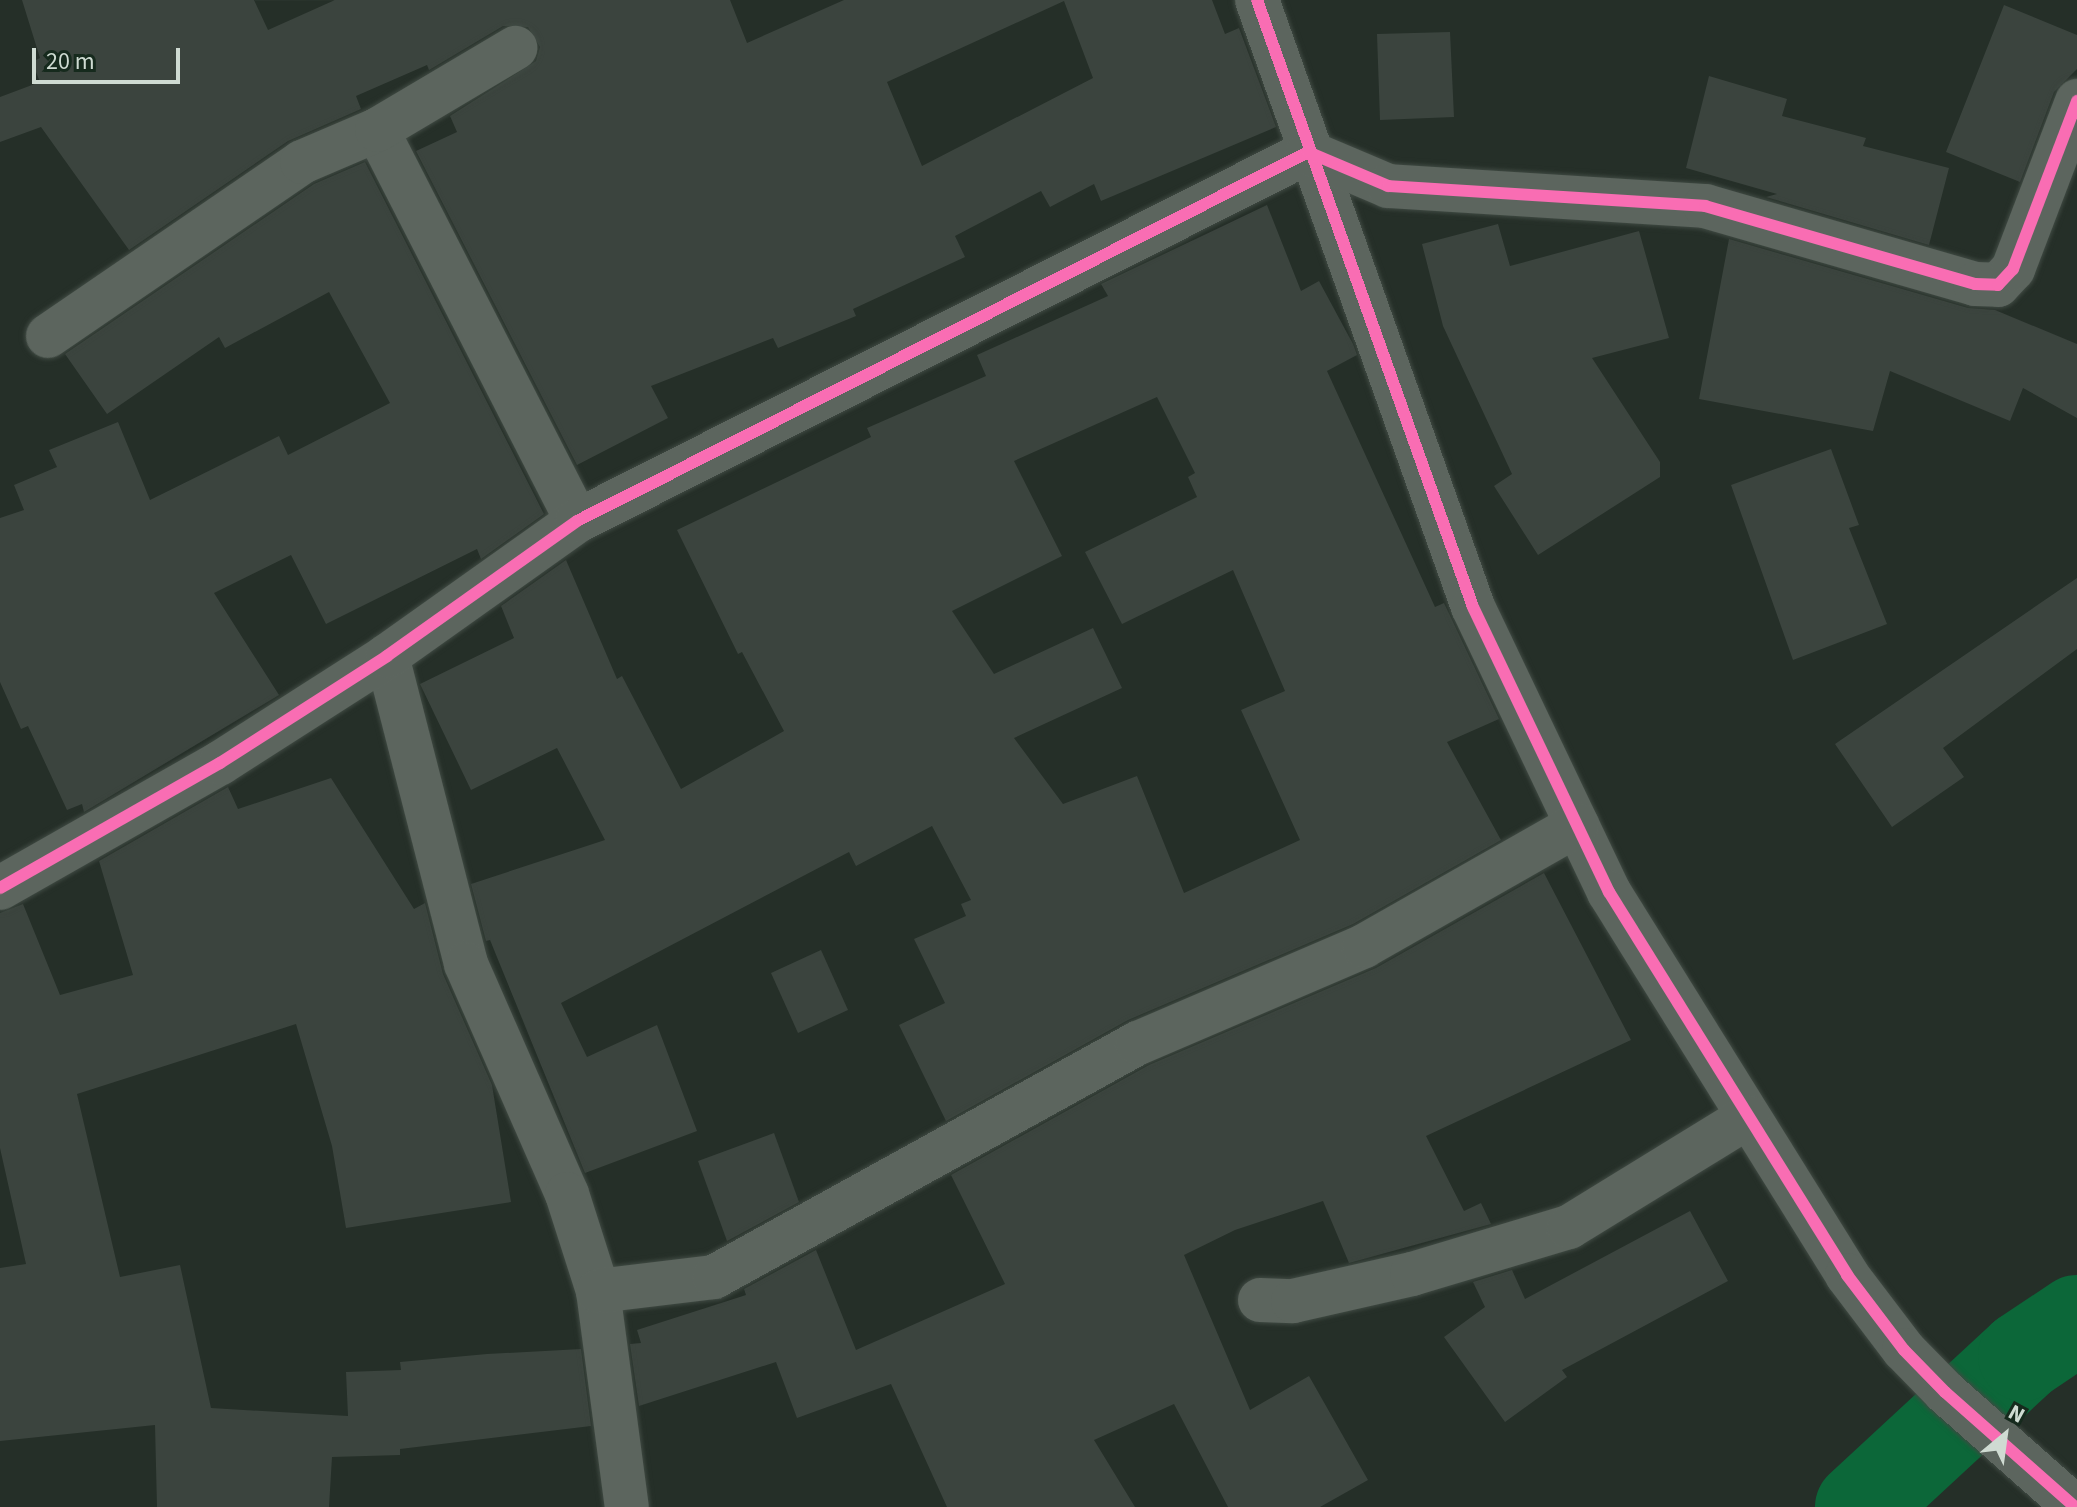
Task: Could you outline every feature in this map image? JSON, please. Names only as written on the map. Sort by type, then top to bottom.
[{"type":"street","points":[[1257,0],[1308,152],[1473,607],[1609,892],[1847,1275],[1904,1350],[1958,1406],[2075,1507]]},
{"type":"street","points":[[48,336],[302,162],[377,130],[515,48]]},
{"type":"street","points":[[0,888],[220,763],[387,656],[577,521],[1308,152],[1388,186],[1705,206],[1975,284],[1998,285],[2013,269],[2077,101]]},
{"type":"street","points":[[377,130],[577,521]]},
{"type":"street","points":[[387,656],[466,964],[567,1194],[598,1291],[627,1507]]},
{"type":"street","points":[[598,1291],[714,1277],[946,1153],[1138,1043],[1364,946],[1577,825]]},
{"type":"street","points":[[1260,1300],[1293,1301],[1412,1274],[1569,1227],[1748,1117]]},
{"type":"building","points":[[22,0],[254,0],[268,30],[335,0],[730,0],[747,43],[844,0],[1212,0],[1225,34],[1239,28],[1276,127],[1101,201],[1094,184],[1050,207],[1041,191],[955,236],[965,257],[853,309],[856,316],[778,348],[773,338],[651,386],[668,418],[577,465],[416,151],[457,132],[450,116],[536,61],[540,47],[528,27],[503,26],[429,70],[427,65],[356,96],[361,109],[288,141],[129,250],[41,127],[0,142],[0,97],[40,82],[32,62],[40,58]],"holes":[[[1064,1],[1093,78],[922,166],[887,82]]]},
{"type":"building","points":[[2004,5],[2077,35],[2077,69],[2054,92],[2020,182],[1946,152]]},
{"type":"building","points":[[1450,32],[1454,117],[1380,120],[1377,34]]},
{"type":"building","points":[[1709,76],[1787,99],[1782,116],[1866,138],[1863,146],[1949,168],[1929,245],[1766,197],[1777,194],[1686,168]]},
{"type":"building","points":[[365,162],[544,514],[481,559],[477,549],[326,624],[291,555],[214,593],[279,695],[84,812],[82,804],[67,810],[28,726],[21,729],[0,682],[0,518],[24,510],[14,485],[57,467],[49,450],[118,422],[150,500],[279,436],[288,455],[390,403],[329,292],[225,348],[219,337],[107,414],[65,354],[314,184]]},
{"type":"building","points":[[1267,205],[1301,291],[1319,281],[1353,344],[1357,355],[1327,371],[1435,607],[1444,603],[1499,719],[1447,742],[1501,840],[1353,924],[1128,1020],[946,1121],[899,1025],[945,1003],[914,939],[966,916],[961,904],[971,900],[932,826],[856,866],[849,852],[561,1003],[587,1057],[657,1025],[697,1131],[585,1173],[490,940],[486,941],[471,884],[605,840],[557,748],[471,790],[420,684],[514,638],[501,606],[566,560],[617,679],[622,676],[681,789],[784,731],[742,652],[738,654],[677,530],[871,437],[867,428],[986,376],[977,355],[1108,296],[1101,284]],"holes":[[[1157,397],[1195,473],[1188,477],[1197,497],[1085,552],[1122,624],[1233,570],[1285,691],[1241,710],[1300,840],[1184,893],[1137,776],[1063,804],[1014,738],[1122,688],[1093,628],[994,674],[952,611],[1062,556],[1014,461]]]},
{"type":"building","points":[[1498,224],[1510,266],[1639,231],[1669,338],[1592,358],[1660,462],[1660,477],[1538,555],[1494,486],[1512,474],[1443,326],[1422,244]]},
{"type":"building","points":[[1729,239],[1968,308],[1995,310],[2077,344],[2077,418],[2023,388],[2010,421],[1890,371],[1873,431],[1699,399]]},
{"type":"building","points":[[1831,449],[1859,525],[1849,528],[1887,624],[1793,660],[1731,485]]},
{"type":"building","points":[[2077,578],[2077,649],[1943,748],[1964,777],[1892,827],[1835,744]]},
{"type":"building","points":[[331,778],[414,909],[425,903],[443,974],[492,1085],[511,1202],[346,1228],[332,1146],[296,1024],[77,1094],[120,1277],[180,1265],[211,1408],[348,1416],[346,1372],[401,1370],[400,1362],[581,1349],[591,1426],[400,1449],[400,1455],[332,1457],[329,1507],[157,1507],[155,1425],[0,1441],[0,1268],[26,1264],[0,1148],[0,913],[23,904],[60,995],[133,975],[99,861],[228,787],[238,809]]},
{"type":"building","points":[[1544,873],[1631,1040],[1426,1136],[1464,1211],[1481,1203],[1491,1224],[1349,1263],[1323,1201],[1235,1230],[1184,1255],[1250,1410],[1309,1376],[1368,1480],[1320,1507],[1228,1507],[1174,1404],[1094,1440],[1135,1507],[947,1507],[891,1384],[797,1418],[776,1362],[639,1406],[630,1344],[641,1343],[637,1330],[746,1295],[744,1289],[816,1250],[856,1350],[1005,1284],[951,1175],[1149,1065],[1376,968]]},
{"type":"building","points":[[821,950],[848,1010],[798,1033],[771,973]]},
{"type":"building","points":[[774,1133],[799,1202],[727,1241],[698,1161]]},
{"type":"building","points":[[1690,1211],[1728,1281],[1562,1370],[1567,1377],[1505,1422],[1444,1337],[1485,1307],[1473,1282],[1512,1270],[1525,1299]]},
{"type":"waterway","points":[[1860,1507],[2023,1356],[2077,1320]]},
{"type":"cycle path","points":[[1257,0],[1473,607],[1609,892],[1847,1275],[1904,1350],[1945,1392],[2075,1507]]},
{"type":"cycle path","points":[[0,888],[220,763],[387,656],[577,521],[1308,152],[1388,186],[1705,206],[1975,284],[1998,285],[2013,269],[2077,101]]}]
